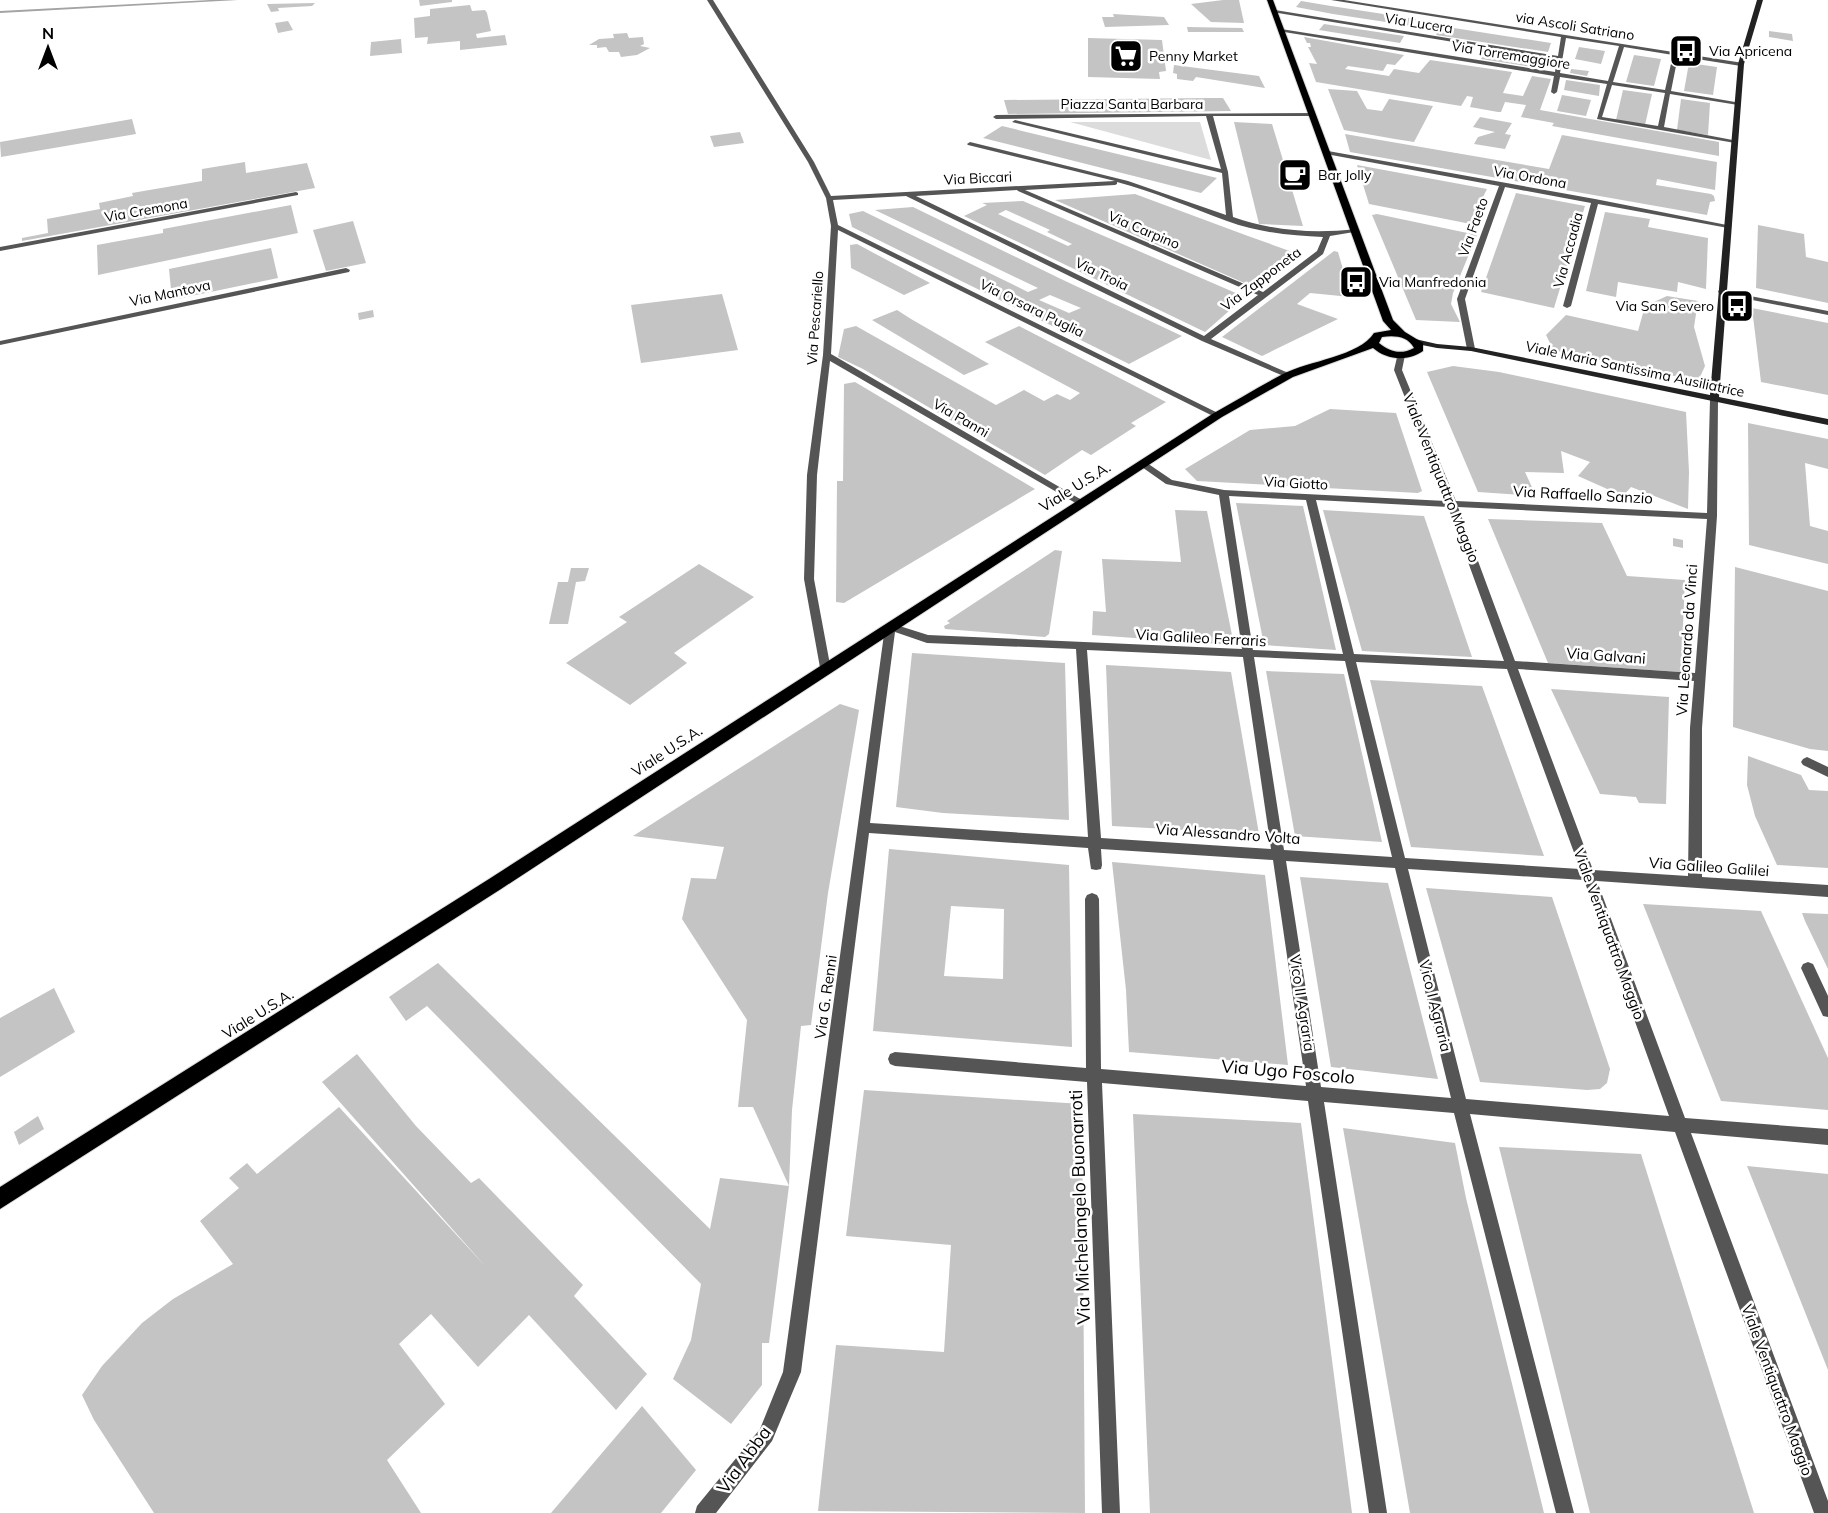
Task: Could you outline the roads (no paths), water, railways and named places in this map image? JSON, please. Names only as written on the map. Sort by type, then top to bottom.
[{"type":"main road","points":[[1270,0],[1388,321],[1417,345],[1409,355],[1360,350]]},
{"type":"main road","points":[[1384,333],[1388,321]]},
{"type":"main road","points":[[1360,350],[1374,343],[1375,339],[1384,333],[1401,334]]},
{"type":"main road","points":[[1374,343],[1384,351]]},
{"type":"main road","name":"Viale U.S.A.","points":[[0,1199],[1144,465],[1218,415],[1289,375],[1360,350]]},
{"type":"street","name":"Via Pescariello","points":[[710,0],[811,162],[829,198],[835,226],[827,355],[813,475],[809,579],[825,670]]},
{"type":"street","name":"via Ascoli Satriano","points":[[1334,0],[1741,64]]},
{"type":"street","points":[[1714,400],[1741,64],[1760,0]]},
{"type":"street","name":"Via Lucera","points":[[1275,12],[1559,58]]},
{"type":"street","points":[[1426,22],[1431,15]]},
{"type":"street","points":[[1406,51],[1422,28]]},
{"type":"street","name":"Via Torremaggiore","points":[[1281,31],[1738,103]]},
{"type":"street","points":[[1554,92],[1564,36]]},
{"type":"street","points":[[1622,45],[1599,118],[1735,141]]},
{"type":"street","points":[[1660,129],[1676,54]]},
{"type":"street","points":[[1209,114],[1313,114]]},
{"type":"street","name":"Piazza Santa Barbara","points":[[1225,172],[996,117],[1209,114],[1225,172],[1230,220]]},
{"type":"street","name":"Via Biccari","points":[[970,144],[1128,182],[1230,220],[1277,233],[1327,237],[1356,231]]},
{"type":"street","name":"Via Ordona","points":[[1328,153],[1728,225]]},
{"type":"street","name":"Via Biccari","points":[[829,198],[1128,182]]},
{"type":"street","name":"Via Faeto","points":[[1472,349],[1461,299],[1503,185]]},
{"type":"street","name":"Via Carpino","points":[[1016,188],[1262,294]]},
{"type":"street","name":"Via Cremona","points":[[0,249],[296,194]]},
{"type":"street","name":"Via Troia","points":[[905,194],[1205,339],[1289,375]]},
{"type":"street","name":"Via Accadia","points":[[1566,306],[1595,201]]},
{"type":"street","name":"Via Orsara Puglia","points":[[835,226],[1218,415]]},
{"type":"street","name":"Via Zapponeta","points":[[1205,339],[1320,252],[1327,237]]},
{"type":"street","name":"Via Mantova","points":[[0,343],[346,270]]},
{"type":"street","points":[[1722,292],[1828,313]]},
{"type":"street","name":"Viale Maria Santissima Ausiliatrice","points":[[1417,345],[1472,349],[1828,422]]},
{"type":"street","name":"Via Panni","points":[[827,355],[1082,503]]},
{"type":"street","name":"Viale Ventiquattro Maggio","points":[[1401,355],[1398,370],[1452,504],[1512,665],[1587,876],[1823,1513]]},
{"type":"street","name":"Via Leonardo da Vinci","points":[[1695,882],[1698,677],[1712,516],[1714,400]]},
{"type":"street","name":"Via Giotto","points":[[1144,465],[1169,482],[1224,493],[1452,504]]},
{"type":"street","name":"Vico II Agraria","points":[[1224,493],[1317,1094],[1378,1513]]},
{"type":"street","name":"Vico I Agraria","points":[[1310,497],[1352,659],[1460,1106],[1565,1513]]},
{"type":"street","name":"Via Raffaello Sanzio","points":[[1452,504],[1712,516]]},
{"type":"street","name":"Via Galileo Ferraris","points":[[890,627],[927,639],[1081,648],[1512,665]]},
{"type":"street","name":"Via G. Renni","points":[[792,1372],[866,828],[890,627]]},
{"type":"street","points":[[1081,648],[1096,865]]},
{"type":"street","name":"Via Galvani","points":[[1512,665],[1698,677]]},
{"type":"street","points":[[1807,762],[1828,772]]},
{"type":"street","name":"Via Alessandro Volta","points":[[866,828],[1587,876]]},
{"type":"street","name":"Via Galileo Galilei","points":[[1587,876],[1828,891]]},
{"type":"street","name":"Via Michelangelo Buonarroti","points":[[1092,899],[1094,1076],[1111,1513]]},
{"type":"street","points":[[1808,968],[1825,997],[1828,1011]]},
{"type":"street","name":"Via Ugo Foscolo","points":[[895,1059],[1828,1137]]},
{"type":"street","name":"Via Abba","points":[[704,1513],[766,1435],[792,1372]]},
{"type":"waterway","points":[[0,12],[236,0]]},
{"type":"place","name":"Via Apricena","points":[[1686,51]]},
{"type":"place","name":"Penny Market","points":[[1126,56]]},
{"type":"place","name":"Bar Jolly","points":[[1295,175]]},
{"type":"place","name":"Via Manfredonia","points":[[1356,282]]},
{"type":"place","name":"Via San Severo","points":[[1737,306]]}]
